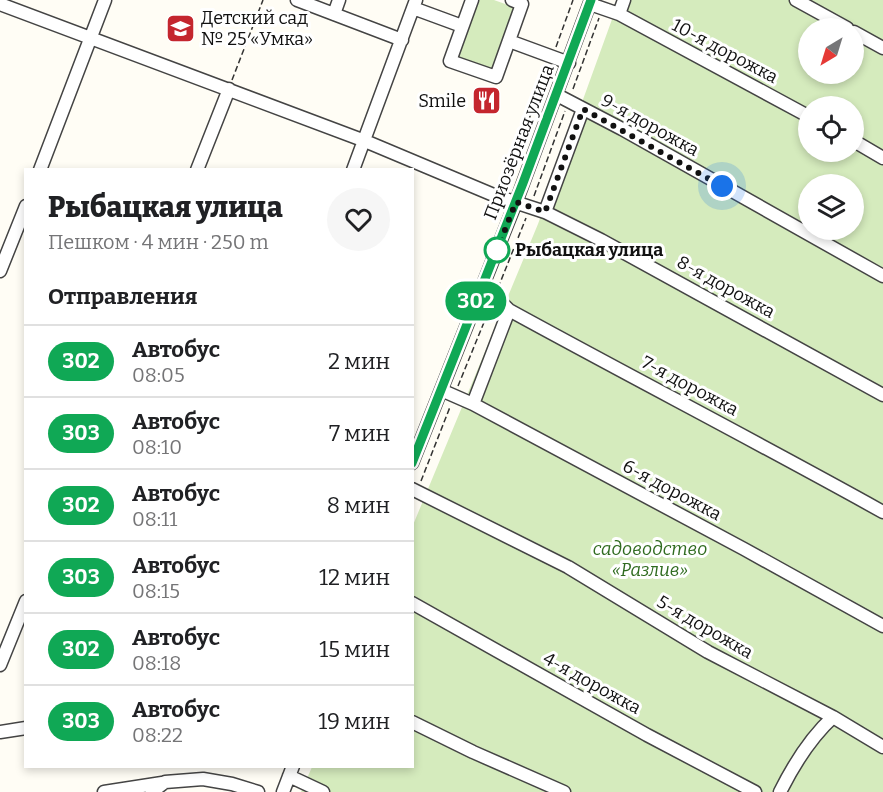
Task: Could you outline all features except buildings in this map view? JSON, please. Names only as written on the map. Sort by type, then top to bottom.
[{"type":"street","points":[[41,168],[105,0]]},
{"type":"street","points":[[297,0],[402,40]]},
{"type":"street","points":[[334,14],[339,0]]},
{"type":"street","points":[[472,0],[450,61],[496,77],[522,4],[512,0]]},
{"type":"street","points":[[619,14],[624,0]]},
{"type":"street","points":[[795,0],[828,18]]},
{"type":"street","name":"10-я дорожка","points":[[591,2],[619,14],[798,111]]},
{"type":"street","name":"Приозёрная улица","points":[[414,458],[516,202],[591,2]]},
{"type":"street","points":[[0,4],[365,141],[496,196],[516,202]]},
{"type":"street","points":[[354,168],[415,4],[462,26]]},
{"type":"street","points":[[864,38],[883,48]]},
{"type":"street","points":[[509,40],[569,63]]},
{"type":"street","points":[[198,168],[229,89]]},
{"type":"street","name":"9-я дорожка","points":[[557,95],[883,276]]},
{"type":"street","points":[[545,212],[583,109]]},
{"type":"street","points":[[864,147],[883,158]]},
{"type":"street","name":"8-я дорожка","points":[[516,202],[545,212],[601,240],[883,395]]},
{"type":"street","points":[[0,271],[24,211]]},
{"type":"street","name":"7-я дорожка","points":[[479,294],[503,304],[509,310],[883,512]]},
{"type":"street","points":[[473,404],[509,310]]},
{"type":"street","name":"6-я дорожка","points":[[441,390],[473,404],[883,626]]},
{"type":"street","name":"5-я дорожка","points":[[414,490],[568,567],[708,652],[833,717],[883,747]]},
{"type":"street","name":"4-я дорожка","points":[[414,604],[647,735],[755,792]]},
{"type":"street","points":[[0,665],[24,606]]},
{"type":"street","points":[[780,792],[794,765],[820,729],[833,717]]},
{"type":"street","points":[[414,723],[564,792]]},
{"type":"street","points":[[0,732],[24,728]]},
{"type":"street","points":[[283,792],[291,771],[323,792]]},
{"type":"street","points":[[104,792],[165,782],[203,779],[232,784],[258,792]]},
{"type":"street","points":[[152,792],[165,782]]},
{"type":"path","points":[[229,89],[263,0]]},
{"type":"path","points":[[553,56],[573,0]]},
{"type":"path","points":[[414,490],[455,395],[530,207],[603,8]]},
{"type":"path","points":[[499,189],[507,178],[549,67]]},
{"type":"green space","points":[[476,0],[494,0],[516,8],[493,72],[456,58]]},
{"type":"green space","name":"садоводство «Разлив»","points":[[619,0],[883,0],[883,792],[301,792],[312,768],[414,768],[414,523],[538,224]]},
{"type":"bus line","name":"302","points":[[414,458],[523,183],[591,0]]},
{"type":"place","name":"Детский сад № 25 «Умка»","points":[[180,28]]},
{"type":"place","name":"Smile","points":[[487,101]]},
{"type":"place","name":"Рыбацкая улица","points":[[497,250]]},
{"type":"route","points":[[497,250],[516,202],[545,212],[583,109],[722,186]]}]
